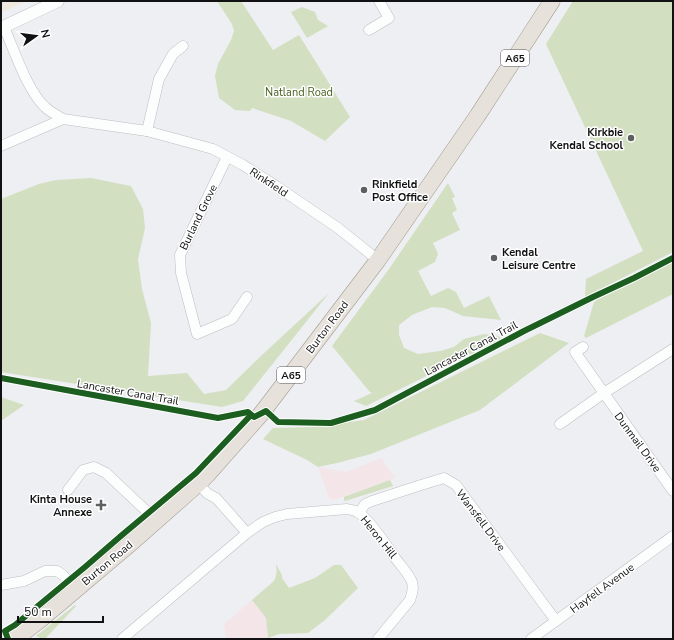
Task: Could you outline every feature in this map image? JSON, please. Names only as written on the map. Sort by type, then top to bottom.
[{"type":"main road","name":"Burton Road","points":[[15,639],[76,590],[198,484],[261,414],[378,260],[478,115],[552,1]]},
{"type":"street","points":[[2,28],[58,1]]},
{"type":"street","points":[[369,30],[389,18],[379,1]]},
{"type":"street","name":"Rinkfield","points":[[2,28],[37,99],[63,119],[147,131],[213,149],[243,165],[276,186],[328,221],[378,260]]},
{"type":"street","points":[[147,131],[159,79],[173,54],[183,46]]},
{"type":"street","points":[[1,146],[63,119]]},
{"type":"street","name":"Burland Grove","points":[[227,157],[180,255],[181,273],[197,334],[232,319],[246,297]]},
{"type":"street","name":"Dunmail Drive","points":[[583,347],[575,352],[673,491]]},
{"type":"street","points":[[560,424],[604,393],[673,349]]},
{"type":"street","points":[[68,490],[83,470],[94,467],[106,473],[157,521]]},
{"type":"street","name":"Wansfell Drive","points":[[359,513],[365,504],[372,501],[444,478],[456,485],[556,621]]},
{"type":"street","points":[[198,484],[208,494],[216,498],[247,534]]},
{"type":"street","name":"Heron Hill","points":[[122,639],[263,522],[274,517],[287,514],[347,509],[359,513],[368,521],[412,580],[413,593],[410,600],[378,639]]},
{"type":"street","name":"Hayfell Avenue","points":[[531,639],[673,536]]},
{"type":"street","points":[[1,585],[24,581],[45,571],[57,571],[76,590]]},
{"type":"shaded area","points":[[1,1],[26,1],[1,13]]},
{"type":"shaded area","points":[[381,458],[395,478],[344,497],[330,500],[318,467],[347,472]]},
{"type":"shaded area","points":[[252,600],[266,618],[268,638],[226,639],[224,624]]},
{"type":"green space","name":"Natland Road","points":[[217,1],[241,1],[273,50],[299,35],[350,117],[325,141],[291,121],[252,108],[250,111],[235,110],[219,98],[215,76],[218,64],[231,40],[234,31],[232,24]]},
{"type":"green space","name":"Kirkbie Kendal School","points":[[573,1],[673,1],[673,252],[585,297],[586,279],[643,251],[546,44]]},
{"type":"green space","points":[[302,7],[315,12],[318,20],[328,26],[307,38],[291,12]]},
{"type":"green space","points":[[91,178],[131,186],[143,209],[145,228],[138,259],[142,289],[151,323],[148,376],[187,373],[204,394],[226,390],[329,293],[243,401],[222,407],[1,372],[1,199],[39,184],[56,180]]},
{"type":"green space","points":[[448,183],[455,197],[452,198],[457,210],[452,213],[460,230],[433,243],[438,254],[435,262],[418,271],[431,296],[448,288],[456,292],[464,308],[489,296],[501,320],[463,316],[445,308],[432,307],[412,315],[399,325],[399,335],[404,348],[418,354],[440,351],[454,347],[464,339],[484,334],[499,336],[501,339],[366,406],[354,401],[372,393],[332,346],[389,269]]},
{"type":"green space","points":[[673,261],[673,294],[586,338],[584,336],[594,302]]},
{"type":"green space","points":[[540,333],[569,343],[480,410],[371,454],[318,467],[307,460],[263,439],[273,428],[314,427],[364,420]]},
{"type":"green space","points":[[1,397],[24,405],[1,421]]},
{"type":"green space","points":[[390,480],[393,486],[345,501],[344,500],[344,497]]},
{"type":"green space","points":[[276,564],[282,578],[289,588],[315,578],[334,565],[341,565],[358,588],[325,620],[308,633],[279,634],[268,638],[266,618],[252,600],[274,581],[276,577]]},
{"type":"green space","points":[[75,605],[76,606],[45,639],[36,636]]},
{"type":"cycle path","name":"Lancaster Canal Trail","points":[[1,378],[218,418],[248,412],[254,417],[266,411],[278,422],[331,423],[375,410],[524,331],[673,258]]},
{"type":"cycle path","points":[[8,639],[5,631],[15,625],[196,473],[251,415]]},
{"type":"place","name":"Kirkbie Kendal School","points":[[631,138]]},
{"type":"place","name":"Rinkfield Post Office","points":[[364,190]]},
{"type":"place","name":"Kendal Leisure Centre","points":[[494,258]]},
{"type":"place","name":"Kinta House Annexe","points":[[101,505]]}]
